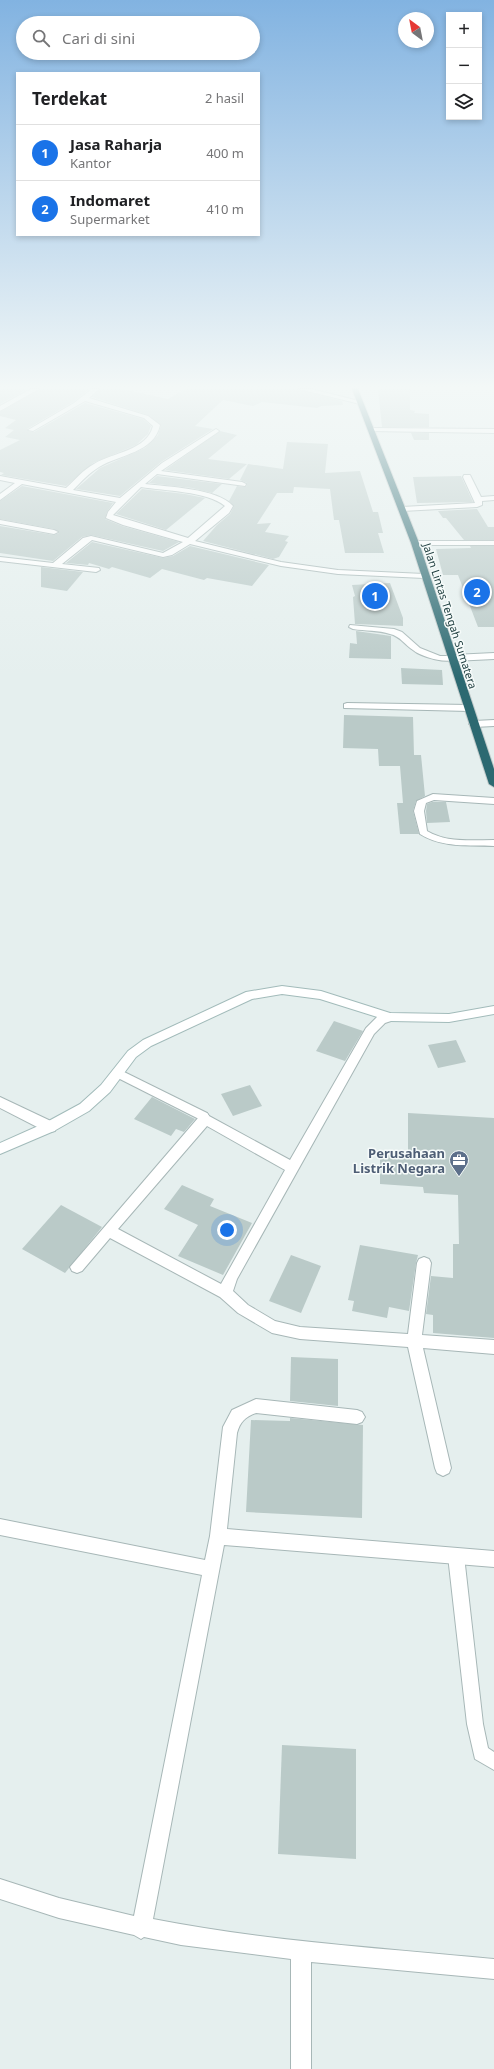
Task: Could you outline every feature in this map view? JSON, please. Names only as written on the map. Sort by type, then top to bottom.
[{"type":"highway","name":"Jalan Lintas Tengah Sumatera","points":[[393,486],[414,543],[474,724],[493,774],[494,784]]},
{"type":"street","points":[[0,498],[16,486]]},
{"type":"street","points":[[35,486],[122,501]]},
{"type":"street","points":[[68,491],[74,486]]},
{"type":"street","points":[[139,486],[109,513],[109,516],[113,519],[223,551],[303,567],[338,572],[424,576]]},
{"type":"street","points":[[54,565],[88,539],[96,539],[166,555],[189,541],[226,511],[230,506],[227,502],[212,496],[144,486]]},
{"type":"street","points":[[402,509],[477,505],[479,503],[478,499],[471,486]]},
{"type":"street","points":[[478,499],[494,498]]},
{"type":"street","points":[[0,522],[54,532]]},
{"type":"street","points":[[414,543],[494,543]]},
{"type":"street","points":[[0,559],[96,570]]},
{"type":"street","points":[[453,658],[494,656]]},
{"type":"street","points":[[474,724],[494,723]]},
{"type":"street","points":[[0,1149],[50,1127],[75,1113],[96,1098],[112,1083],[133,1054],[147,1043],[250,995],[282,990],[321,995],[390,1017],[449,1018],[494,1010]]},
{"type":"street","points":[[225,1293],[231,1277],[370,1031],[381,1020],[390,1017]]},
{"type":"street","points":[[0,1102],[50,1127]]},
{"type":"street","points":[[77,1267],[204,1117],[292,1168]]},
{"type":"street","points":[[109,1231],[225,1293],[243,1309],[272,1326],[300,1333],[494,1347]]},
{"type":"street","points":[[424,1263],[414,1341],[443,1468]]},
{"type":"street","points":[[141,1929],[218,1536],[229,1433],[234,1418],[242,1411],[256,1406],[357,1417]]},
{"type":"street","points":[[0,1527],[211,1569]]},
{"type":"street","points":[[218,1536],[494,1559]]},
{"type":"street","points":[[0,1889],[75,1912],[141,1929],[301,1950],[494,1969]]},
{"type":"street","points":[[301,1950],[301,2069]]},
{"type":"lane","points":[[353,627],[391,631],[399,634],[417,650],[439,658],[453,658]]},
{"type":"lane","points":[[348,706],[469,708]]},
{"type":"lane","points":[[494,801],[433,797],[422,801],[419,811],[422,832],[428,836],[441,840],[494,843]]},
{"type":"lane","points":[[118,1073],[204,1117]]},
{"type":"lane","points":[[456,1556],[475,1724],[481,1753],[494,1762]]},
{"type":"building","points":[[22,486],[113,503],[107,512],[105,519],[122,526],[179,542],[163,551],[91,535],[82,537],[53,561],[0,553],[0,526],[54,535],[59,533],[54,529],[0,519],[0,501]]},
{"type":"building","points":[[80,486],[133,486],[120,496],[76,489]]},
{"type":"building","points":[[171,486],[220,486],[212,493],[192,488]]},
{"type":"building","points":[[237,486],[246,487],[246,486],[365,486],[373,512],[378,512],[383,533],[378,533],[384,553],[345,553],[339,520],[334,520],[330,489],[294,487],[293,493],[277,493],[257,524],[271,523],[265,532],[289,536],[285,541],[288,542],[279,557],[273,559],[203,541],[217,525],[230,514],[234,506],[229,501]]},
{"type":"building","points":[[414,486],[465,486],[473,502],[417,503]]},
{"type":"building","points":[[142,489],[205,498],[166,530],[116,514]]},
{"type":"building","points":[[477,509],[488,527],[494,527],[494,540],[464,540],[446,518],[443,518],[438,511]]},
{"type":"building","points":[[92,542],[163,558],[173,556],[190,546],[269,565],[252,586],[207,578],[204,580],[162,569],[150,578],[112,567],[109,569],[89,563],[88,565],[66,563]]},
{"type":"building","points":[[470,546],[494,546],[494,627],[478,627],[458,575],[443,575],[436,549],[471,548]]},
{"type":"building","points":[[41,567],[83,572],[67,591],[41,587]]},
{"type":"building","points":[[390,583],[403,618],[403,626],[355,624],[353,597],[355,596],[352,585]]},
{"type":"building","points":[[356,631],[391,636],[391,659],[349,658],[350,643],[357,644]]},
{"type":"building","points":[[401,668],[442,670],[443,685],[402,684]]},
{"type":"building","points":[[344,715],[413,717],[414,755],[421,755],[425,796],[416,801],[413,811],[419,834],[400,834],[397,803],[403,803],[400,766],[379,766],[378,749],[343,748]]},
{"type":"building","points":[[432,802],[446,802],[450,822],[427,823],[427,804]]},
{"type":"building","points":[[334,1021],[363,1031],[345,1061],[316,1051]]},
{"type":"building","points":[[456,1040],[466,1062],[438,1068],[428,1045]]},
{"type":"building","points":[[250,1085],[262,1106],[233,1116],[221,1094]]},
{"type":"building","points":[[152,1097],[195,1119],[184,1132],[176,1129],[171,1136],[134,1119]]},
{"type":"building","points":[[408,1113],[494,1118],[494,1338],[433,1333],[433,1315],[426,1314],[431,1276],[453,1278],[453,1244],[459,1244],[458,1195],[424,1193],[423,1187],[380,1184],[380,1155],[408,1156]]},
{"type":"building","points":[[182,1185],[214,1199],[210,1206],[252,1223],[223,1275],[178,1256],[198,1225],[164,1209]]},
{"type":"building","points":[[61,1205],[102,1227],[65,1273],[22,1249]]},
{"type":"building","points":[[360,1245],[418,1255],[409,1311],[389,1307],[387,1318],[352,1311],[354,1301],[348,1300]]},
{"type":"building","points":[[291,1255],[321,1266],[301,1313],[269,1301]]},
{"type":"building","points":[[291,1357],[338,1359],[338,1406],[290,1401]]},
{"type":"building","points":[[290,1418],[363,1425],[362,1518],[246,1512],[251,1420],[290,1421]]},
{"type":"building","points":[[282,1745],[356,1749],[356,1859],[278,1854]]},
{"type":"place","name":"Indomaret","points":[[477,592]]},
{"type":"place","name":"Jasa Raharja","points":[[375,596]]},
{"type":"place","name":"Perusahaan Listrik Negara","points":[[459,1177]]}]
